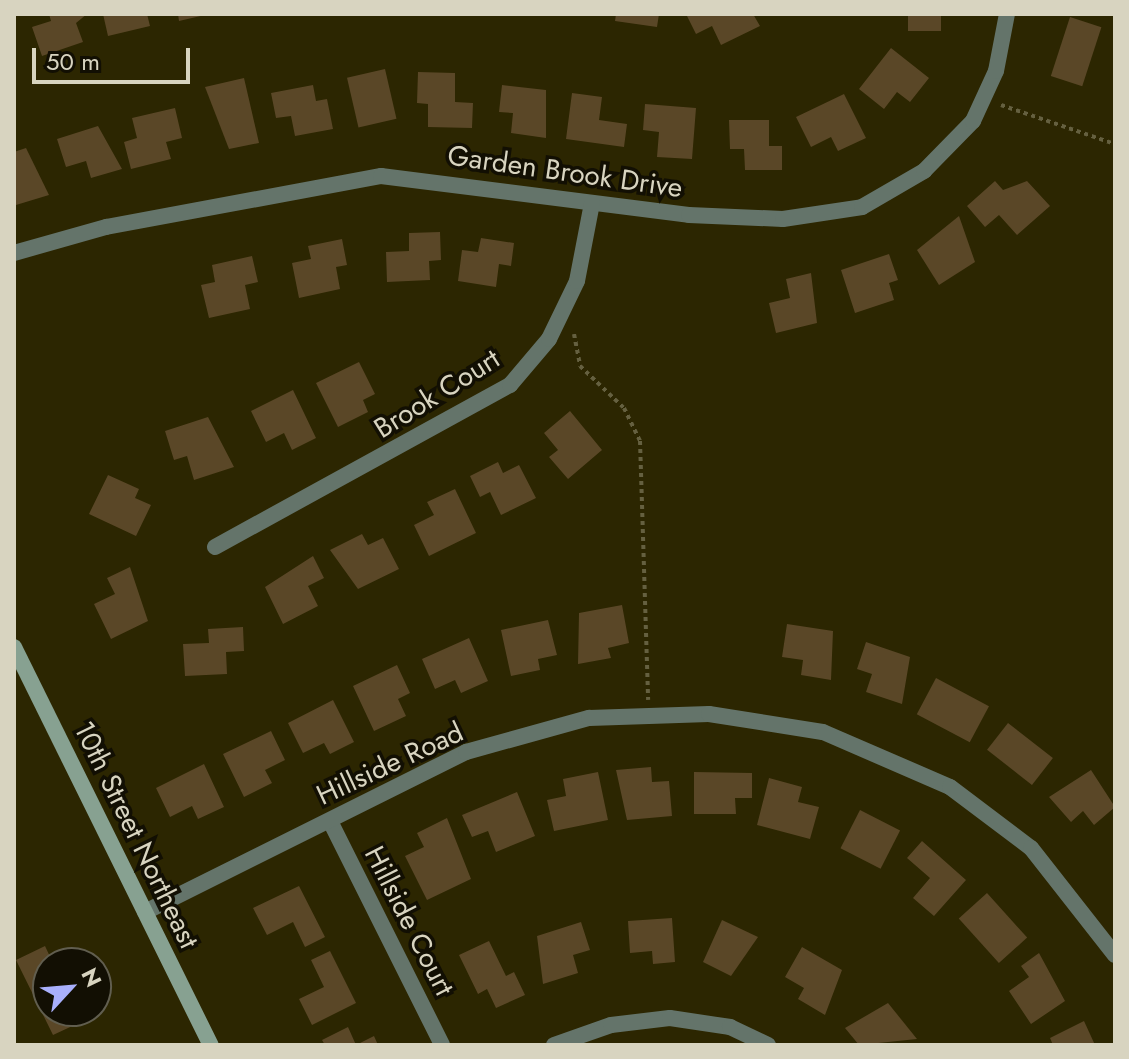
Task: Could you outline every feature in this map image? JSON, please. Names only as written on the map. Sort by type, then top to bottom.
[{"type":"street","name":"Garden Brook Drive","points":[[14,253],[106,227],[381,176],[592,203],[783,219],[862,207],[924,171],[973,121],[984,97],[1007,14]]},
{"type":"street","name":"Brook Court","points":[[215,547],[510,385],[549,339],[577,281],[592,203]]},
{"type":"street","name":"10th Street Northeast","points":[[14,647],[211,1045]]},
{"type":"street","name":"Hillside Road","points":[[145,912],[466,752],[589,718],[709,714],[823,732],[950,787],[1031,848],[1115,955]]},
{"type":"street","name":"Hillside Court","points":[[330,821],[442,1045]]},
{"type":"street","points":[[554,1045],[611,1025],[670,1018],[730,1027],[768,1045]]},
{"type":"path","points":[[984,97],[1115,144]]},
{"type":"path","points":[[578,323],[572,343],[580,366],[624,408],[640,441],[648,716]]},
{"type":"building","points":[[49,14],[87,14],[76,23],[83,42],[42,56],[32,27],[51,21]]},
{"type":"building","points":[[103,14],[147,14],[150,26],[108,36]]},
{"type":"building","points":[[178,14],[205,14],[205,15],[179,21]]},
{"type":"building","points":[[616,14],[659,14],[657,27],[615,21]]},
{"type":"building","points":[[686,14],[753,14],[760,26],[721,45],[712,26],[696,34]]},
{"type":"building","points":[[908,14],[941,14],[941,31],[908,31]]},
{"type":"building","points":[[1070,17],[1101,27],[1082,86],[1051,76]]},
{"type":"building","points":[[891,48],[929,78],[910,102],[897,92],[884,109],[859,89]]},
{"type":"building","points":[[385,69],[396,119],[358,127],[347,78]]},
{"type":"building","points":[[418,72],[455,73],[455,102],[473,103],[472,128],[428,127],[428,104],[417,103]]},
{"type":"building","points":[[244,78],[259,143],[229,149],[205,87]]},
{"type":"building","points":[[313,85],[316,101],[327,99],[333,129],[295,136],[291,116],[276,118],[271,93]]},
{"type":"building","points":[[502,85],[546,90],[546,138],[511,133],[513,113],[499,112]]},
{"type":"building","points":[[572,93],[602,97],[599,120],[627,124],[624,147],[566,139]]},
{"type":"building","points":[[844,94],[866,138],[838,151],[831,137],[811,147],[796,117]]},
{"type":"building","points":[[645,104],[696,108],[692,159],[657,157],[659,132],[643,130]]},
{"type":"building","points":[[175,108],[182,138],[166,142],[171,159],[131,169],[124,142],[137,138],[132,118]]},
{"type":"building","points":[[729,120],[769,120],[769,146],[782,146],[782,170],[745,170],[744,149],[730,149]]},
{"type":"building","points":[[98,126],[122,169],[91,178],[86,161],[66,167],[57,139]]},
{"type":"building","points":[[26,148],[49,195],[16,205],[14,152]]},
{"type":"building","points":[[995,181],[1003,190],[1027,181],[1050,206],[1017,235],[999,215],[985,227],[967,206]]},
{"type":"building","points":[[959,216],[975,262],[939,285],[917,250]]},
{"type":"building","points":[[440,232],[441,260],[429,261],[430,280],[387,282],[386,252],[409,251],[409,233]]},
{"type":"building","points":[[481,238],[514,243],[511,266],[499,264],[496,287],[458,281],[462,250],[478,252]]},
{"type":"building","points":[[342,239],[347,265],[336,267],[340,289],[299,298],[292,263],[311,259],[308,246]]},
{"type":"building","points":[[889,254],[898,280],[889,283],[894,300],[855,313],[841,270]]},
{"type":"building","points":[[252,256],[258,282],[245,285],[250,309],[209,318],[201,285],[215,282],[212,265]]},
{"type":"building","points":[[811,273],[817,323],[776,333],[769,303],[790,298],[786,279]]},
{"type":"building","points":[[359,362],[375,394],[363,400],[368,412],[338,427],[316,383]]},
{"type":"building","points":[[293,390],[316,438],[292,450],[284,433],[266,442],[251,411]]},
{"type":"building","points":[[570,411],[602,450],[568,479],[549,457],[558,450],[544,433]]},
{"type":"building","points":[[208,417],[234,467],[194,480],[187,456],[174,460],[165,431]]},
{"type":"building","points":[[498,462],[503,473],[519,465],[536,498],[501,515],[490,492],[480,497],[470,476]]},
{"type":"building","points":[[108,475],[139,489],[135,498],[151,505],[136,536],[89,514]]},
{"type":"building","points":[[455,489],[476,533],[429,556],[414,525],[434,515],[427,502]]},
{"type":"building","points":[[362,534],[368,545],[383,538],[399,569],[358,589],[330,550]]},
{"type":"building","points":[[313,556],[324,578],[308,586],[318,606],[283,624],[265,587]]},
{"type":"building","points":[[130,567],[148,621],[111,639],[94,604],[115,594],[107,578]]},
{"type":"building","points":[[622,605],[629,643],[608,648],[611,658],[578,664],[579,613]]},
{"type":"building","points":[[548,620],[557,655],[538,659],[540,670],[511,676],[501,630]]},
{"type":"building","points":[[787,624],[833,631],[831,680],[801,675],[803,660],[782,657]]},
{"type":"building","points":[[243,627],[244,651],[226,652],[227,674],[185,676],[183,644],[209,643],[208,629]]},
{"type":"building","points":[[469,638],[488,681],[461,693],[455,680],[435,689],[422,659]]},
{"type":"building","points":[[866,642],[910,657],[902,704],[866,692],[872,674],[857,669]]},
{"type":"building","points":[[397,665],[410,693],[398,699],[406,716],[374,731],[353,686]]},
{"type":"building","points":[[936,678],[989,706],[970,742],[917,714]]},
{"type":"building","points":[[333,700],[354,742],[330,754],[324,743],[303,753],[288,723]]},
{"type":"building","points":[[1008,723],[1053,758],[1032,785],[987,750]]},
{"type":"building","points":[[271,731],[285,760],[265,770],[272,783],[244,797],[223,754]]},
{"type":"building","points":[[204,764],[224,807],[198,819],[192,806],[170,817],[156,788]]},
{"type":"building","points":[[651,767],[652,782],[669,781],[672,816],[627,820],[616,770]]},
{"type":"building","points":[[1091,770],[1115,807],[1094,825],[1083,811],[1071,822],[1049,797]]},
{"type":"building","points":[[598,772],[608,820],[554,831],[547,800],[566,796],[563,779]]},
{"type":"building","points":[[694,772],[752,773],[752,798],[735,798],[736,814],[694,814]]},
{"type":"building","points":[[769,778],[802,787],[798,802],[819,807],[810,839],[757,825]]},
{"type":"building","points":[[517,792],[535,836],[496,852],[488,831],[472,837],[462,815]]},
{"type":"building","points":[[860,810],[900,830],[881,869],[840,848]]},
{"type":"building","points":[[447,818],[471,879],[427,900],[405,856],[424,847],[417,833]]},
{"type":"building","points":[[922,841],[966,880],[934,916],[913,898],[930,878],[907,858]]},
{"type":"building","points":[[299,886],[325,937],[305,947],[293,922],[267,935],[253,908]]},
{"type":"building","points":[[987,893],[1027,938],[999,963],[959,918]]},
{"type":"building","points":[[672,918],[675,962],[653,964],[652,951],[630,953],[628,921]]},
{"type":"building","points":[[722,920],[758,937],[731,976],[703,962]]},
{"type":"building","points":[[581,922],[590,950],[573,955],[578,973],[543,984],[537,936]]},
{"type":"building","points":[[489,941],[506,976],[514,972],[525,995],[496,1008],[487,989],[478,994],[459,955]]},
{"type":"building","points":[[802,947],[842,970],[825,1015],[798,999],[804,988],[785,977]]},
{"type":"building","points":[[330,951],[356,1003],[312,1025],[299,999],[324,987],[311,960]]},
{"type":"building","points":[[32,952],[32,992],[16,960]]},
{"type":"building","points":[[1039,953],[1065,1001],[1031,1024],[1009,991],[1029,977],[1021,966]]},
{"type":"building","points":[[888,1003],[917,1039],[859,1045],[845,1028]]},
{"type":"building","points":[[1084,1021],[1095,1045],[1053,1045],[1050,1038]]},
{"type":"building","points":[[49,1027],[70,1027],[53,1035]]},
{"type":"building","points":[[348,1027],[356,1045],[325,1045],[322,1040]]},
{"type":"building","points":[[374,1036],[378,1045],[356,1045]]}]
